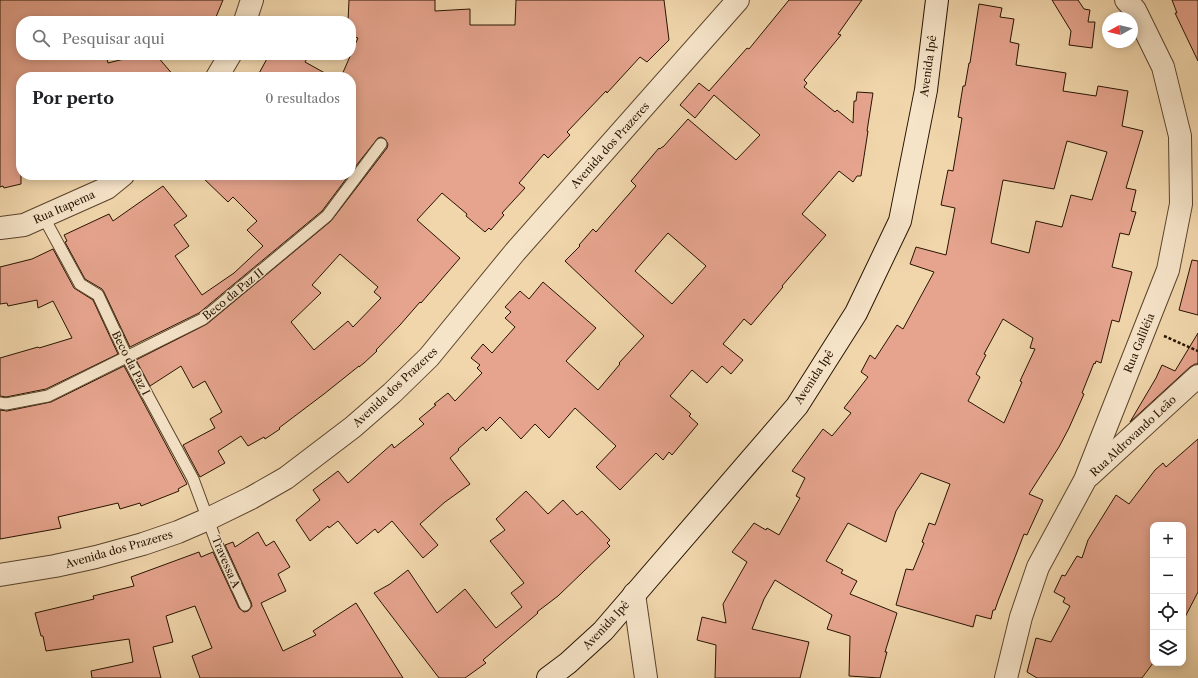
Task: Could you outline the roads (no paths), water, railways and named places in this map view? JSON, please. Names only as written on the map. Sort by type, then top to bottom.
[{"type":"street","points":[[247,16],[252,0]]},
{"type":"street","name":"Avenida dos Prazeres","points":[[0,575],[96,558],[178,532],[251,498],[286,478],[352,427],[392,393],[429,357],[515,252],[738,0]]},
{"type":"street","name":"Avenida Ipê","points":[[548,678],[568,663],[603,631],[797,406],[856,313],[900,221],[926,90],[937,0]]},
{"type":"street","name":"Rua Galiléia","points":[[1006,678],[1021,617],[1038,567],[1085,480],[1168,270],[1181,204],[1180,136],[1163,67],[1135,10],[1126,0]]},
{"type":"street","points":[[220,72],[227,60]]},
{"type":"street","name":"Rua Itapema","points":[[0,228],[24,225],[107,188],[117,180]]},
{"type":"street","name":"Rua Aldrovando Leão","points":[[1085,480],[1198,376]]},
{"type":"street","points":[[634,594],[646,678]]},
{"type":"lane","name":"Beco da Paz II","points":[[356,177],[381,144]]},
{"type":"lane","name":"Beco da Paz II","points":[[0,403],[6,404],[48,396],[203,319],[327,216],[354,180]]},
{"type":"lane","name":"Beco da Paz I","points":[[43,216],[80,284],[98,295],[127,357],[193,479],[208,519]]},
{"type":"lane","name":"Travessa A","points":[[208,519],[245,605]]}]
